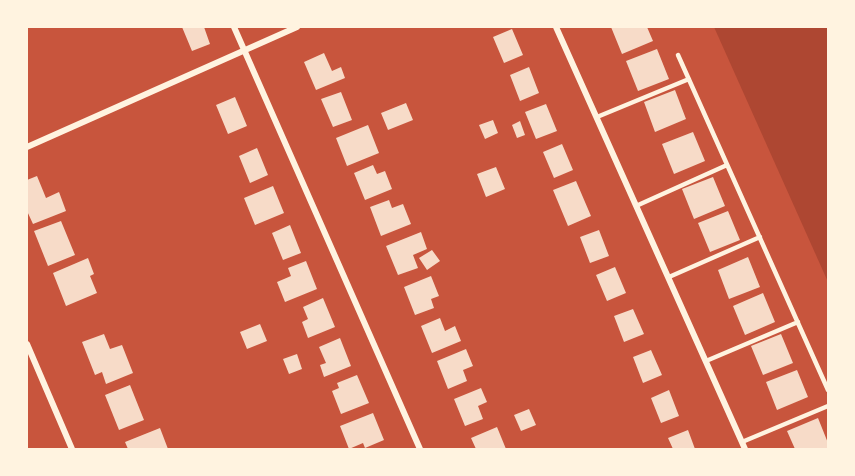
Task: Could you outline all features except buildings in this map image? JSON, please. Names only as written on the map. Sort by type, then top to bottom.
[{"type":"street","points":[[234,27],[420,449]]},
{"type":"street","points":[[27,147],[297,27]]},
{"type":"street","points":[[556,27],[746,449]]},
{"type":"street","points":[[27,344],[72,449]]},
{"type":"lane","points":[[678,56],[828,390]]},
{"type":"lane","points":[[597,117],[689,79]]},
{"type":"lane","points":[[636,206],[727,165]]},
{"type":"lane","points":[[669,278],[760,237]]},
{"type":"lane","points":[[706,361],[798,322]]},
{"type":"lane","points":[[742,442],[828,406]]},
{"type":"shaded area","points":[[714,27],[828,27],[828,282]]}]
